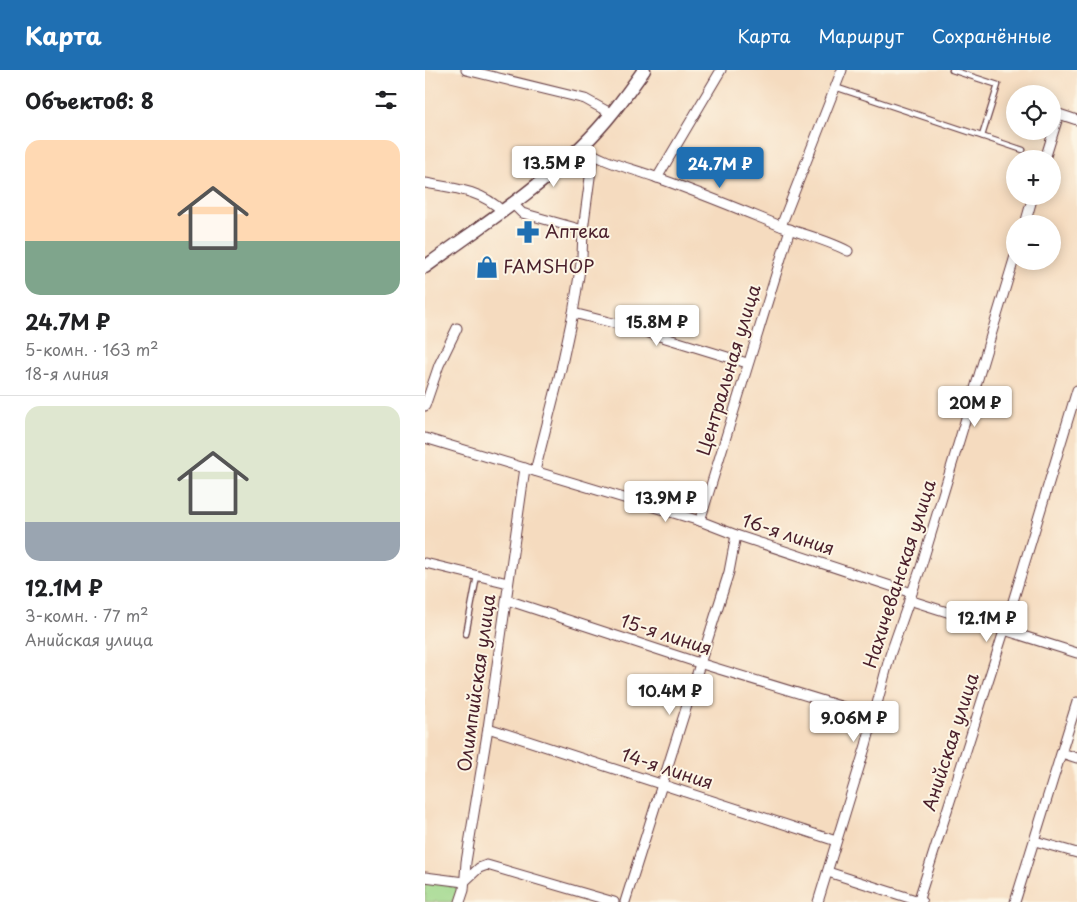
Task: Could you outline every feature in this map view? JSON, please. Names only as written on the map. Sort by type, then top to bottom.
[{"type":"street","points":[[466,70],[585,99],[612,114]]},
{"type":"street","points":[[425,267],[507,207],[581,146],[612,114],[644,70]]},
{"type":"street","points":[[657,178],[721,70]]},
{"type":"street","name":"Центральная улица","points":[[700,521],[785,227],[842,70]]},
{"type":"street","points":[[1048,150],[1059,114],[1077,120]]},
{"type":"street","points":[[581,146],[593,155],[848,250]]},
{"type":"street","points":[[535,470],[573,312],[582,257],[583,230],[593,155]]},
{"type":"street","points":[[425,183],[481,195],[495,203],[522,213],[583,230]]},
{"type":"street","name":"Нахичеванская улица","points":[[818,902],[862,760],[890,655],[921,567],[1011,270]]},
{"type":"street","points":[[573,312],[642,330],[747,363]]},
{"type":"street","points":[[425,406],[439,365],[457,328]]},
{"type":"street","name":"Анийская улица","points":[[919,902],[1073,415],[1077,390]]},
{"type":"street","name":"16-я линия","points":[[425,438],[700,521],[1004,631],[1077,654]]},
{"type":"street","name":"Олимпийская улица","points":[[460,902],[465,882],[465,862],[488,728],[525,468]]},
{"type":"street","points":[[625,902],[660,784],[729,572],[736,535]]},
{"type":"street","points":[[425,563],[508,583]]},
{"type":"street","name":"15-я линия","points":[[507,600],[699,663],[873,716]]},
{"type":"street","points":[[1015,902],[1077,702]]},
{"type":"street","name":"14-я линия","points":[[488,728],[836,841]]},
{"type":"street","points":[[1062,753],[1077,758]]},
{"type":"street","points":[[1035,840],[1077,854]]},
{"type":"street","points":[[425,877],[465,882],[479,868],[487,865],[613,902]]},
{"type":"street","points":[[828,872],[919,902]]},
{"type":"lane","points":[[952,70],[998,84],[983,136]]},
{"type":"lane","points":[[835,87],[1023,150]]},
{"type":"lane","points":[[466,634],[477,576]]},
{"type":"green space","points":[[425,879],[459,885],[461,889],[457,902],[425,902]]},
{"type":"place","name":"Аптека","points":[[528,232]]},
{"type":"place","name":"FAMSHOP","points":[[487,267]]}]
